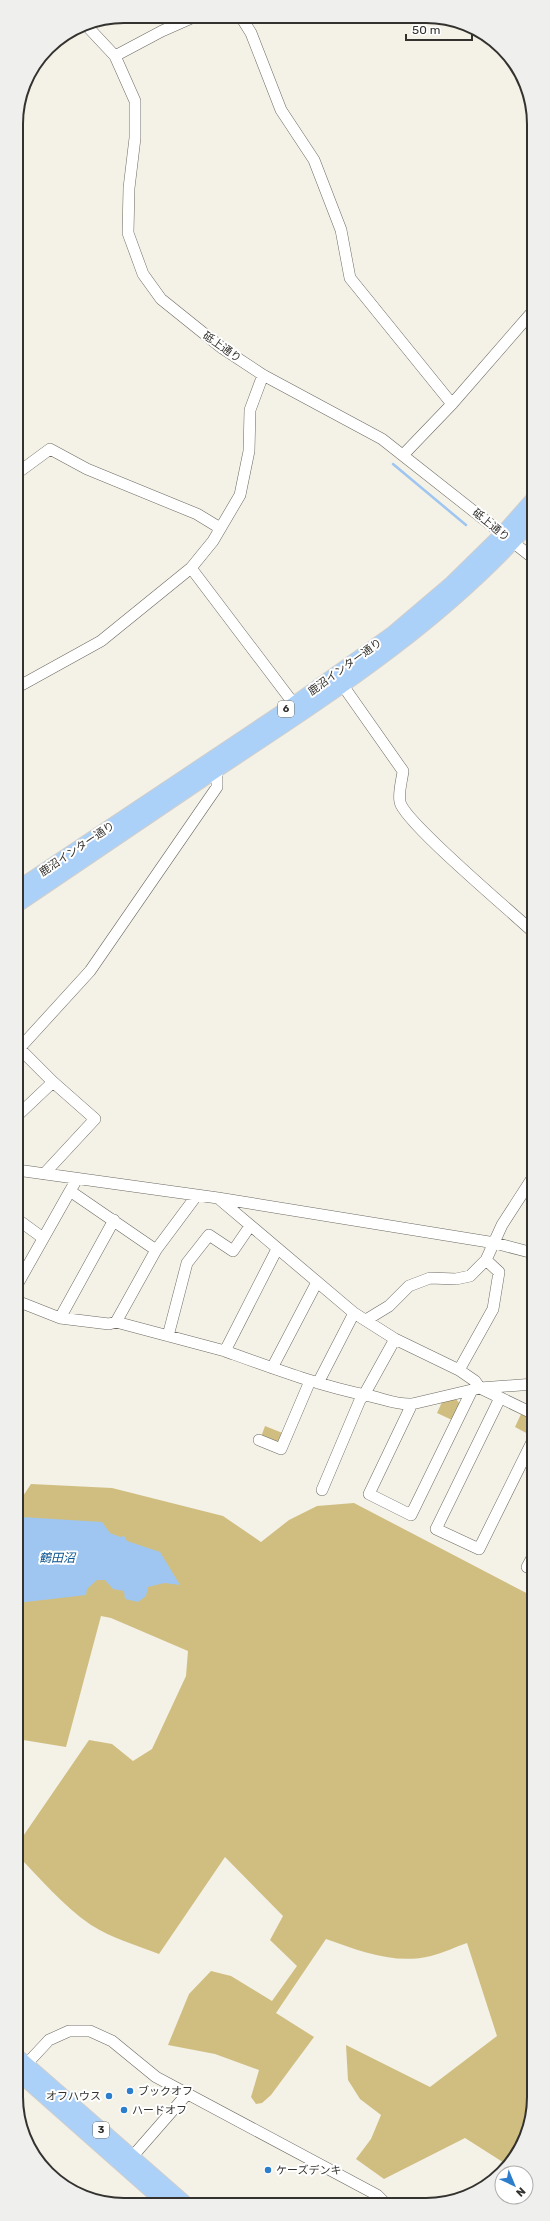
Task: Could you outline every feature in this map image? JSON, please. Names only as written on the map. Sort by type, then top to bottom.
[{"type":"main road","name":"鹿沼インター通り","points":[[214,764],[294,704],[339,680],[428,604],[502,534],[527,506]]},
{"type":"main road","name":"鹿沼インター通り","points":[[23,887],[214,764],[437,615],[496,562],[527,527]]},
{"type":"main road","name":"3","points":[[23,2071],[132,2157],[179,2198]]},
{"type":"main road","name":"3","points":[[23,2072],[160,2198]]},
{"type":"street","points":[[115,56],[180,23]]},
{"type":"street","points":[[245,23],[251,33],[281,110],[314,160],[341,230],[350,278],[452,404]]},
{"type":"street","name":"砥上通り","points":[[89,29],[115,56],[134,101],[135,138],[129,188],[128,233],[143,274],[160,300],[183,319],[263,375],[361,426],[404,454],[527,554]]},
{"type":"street","points":[[404,454],[452,404],[527,318]]},
{"type":"street","points":[[23,684],[101,641],[191,568],[213,541],[240,495],[249,451],[250,410],[263,375]]},
{"type":"street","points":[[23,469],[50,449],[88,469],[197,514],[220,528]]},
{"type":"street","points":[[191,568],[294,704]]},
{"type":"street","points":[[339,680],[402,771],[400,802],[405,811],[434,843],[527,927]]},
{"type":"street","points":[[23,1044],[90,971],[217,787],[214,764]]},
{"type":"street","points":[[23,1054],[95,1119],[44,1174]]},
{"type":"street","points":[[23,1110],[53,1082]]},
{"type":"street","points":[[23,1171],[218,1198],[495,1243],[527,1251]]},
{"type":"street","points":[[23,1274],[77,1179]]},
{"type":"street","points":[[366,1320],[389,1306],[408,1286],[430,1278],[456,1279],[470,1276],[486,1260],[502,1225],[527,1186]]},
{"type":"street","points":[[70,1191],[156,1250]]},
{"type":"street","points":[[116,1322],[156,1250],[197,1196]]},
{"type":"street","points":[[218,1198],[277,1249],[298,1264],[316,1282],[354,1313],[395,1339],[459,1370],[474,1381],[476,1389],[410,1515],[369,1494],[412,1404]]},
{"type":"street","points":[[60,1318],[114,1220]]},
{"type":"street","points":[[23,1224],[43,1238]]},
{"type":"street","points":[[168,1336],[187,1263],[209,1235],[233,1251],[250,1226]]},
{"type":"street","points":[[225,1351],[277,1249]]},
{"type":"street","points":[[459,1370],[493,1309],[499,1272],[486,1260]]},
{"type":"street","points":[[272,1368],[316,1282]]},
{"type":"street","points":[[23,1303],[60,1318],[109,1324],[116,1322],[225,1351],[314,1382],[390,1402],[412,1404],[476,1389],[527,1385]]},
{"type":"street","points":[[258,1440],[281,1449],[314,1382],[354,1313]]},
{"type":"street","points":[[322,1490],[360,1400],[364,1396],[395,1339]]},
{"type":"street","points":[[476,1389],[527,1411]]},
{"type":"street","points":[[500,1398],[436,1529],[479,1549],[527,1452]]},
{"type":"street","points":[[23,2064],[49,2040],[69,2031],[90,2031],[112,2041],[156,2077],[377,2195],[380,2198]]},
{"type":"street","points":[[132,2157],[187,2094]]},
{"type":"shaded area","points":[[456,1399],[460,1404],[452,1420],[437,1413],[442,1402]]},
{"type":"shaded area","points":[[521,1414],[527,1417],[527,1433],[515,1427]]},
{"type":"shaded area","points":[[265,1426],[285,1434],[281,1442],[276,1443],[261,1437]]},
{"type":"shaded area","points":[[31,1484],[112,1488],[223,1516],[261,1542],[289,1520],[317,1506],[354,1503],[527,1593],[527,2104],[524,2123],[519,2136],[503,2162],[465,2138],[384,2179],[356,2159],[371,2139],[381,2115],[360,2099],[348,2080],[346,2045],[430,2087],[497,2036],[467,1943],[431,1956],[404,1959],[391,1958],[365,1952],[326,1939],[276,2013],[314,2037],[271,2095],[262,2103],[256,2104],[251,2097],[259,2070],[215,2054],[168,2045],[189,1994],[211,1971],[231,1976],[272,2001],[297,1966],[270,1940],[283,1916],[225,1857],[159,1954],[115,1938],[91,1925],[61,1901],[23,1861],[23,1836],[89,1740],[112,1744],[133,1761],[152,1749],[186,1676],[188,1651],[111,1618],[101,1616],[66,1747],[23,1740],[23,1496]]},
{"type":"water","name":"鶴田沼","points":[[23,1517],[102,1522],[110,1533],[120,1537],[124,1536],[127,1541],[160,1552],[180,1585],[164,1583],[148,1587],[146,1596],[138,1602],[125,1599],[124,1591],[113,1589],[105,1580],[97,1580],[87,1589],[86,1595],[23,1602]]},
{"type":"waterway","points":[[393,464],[466,525]]},
{"type":"place","name":"ブックオフ","points":[[130,2091]]},
{"type":"place","name":"オフハウス","points":[[109,2096]]},
{"type":"place","name":"ハードオフ","points":[[124,2110]]},
{"type":"place","name":"ケーズデンキ","points":[[268,2170]]}]
